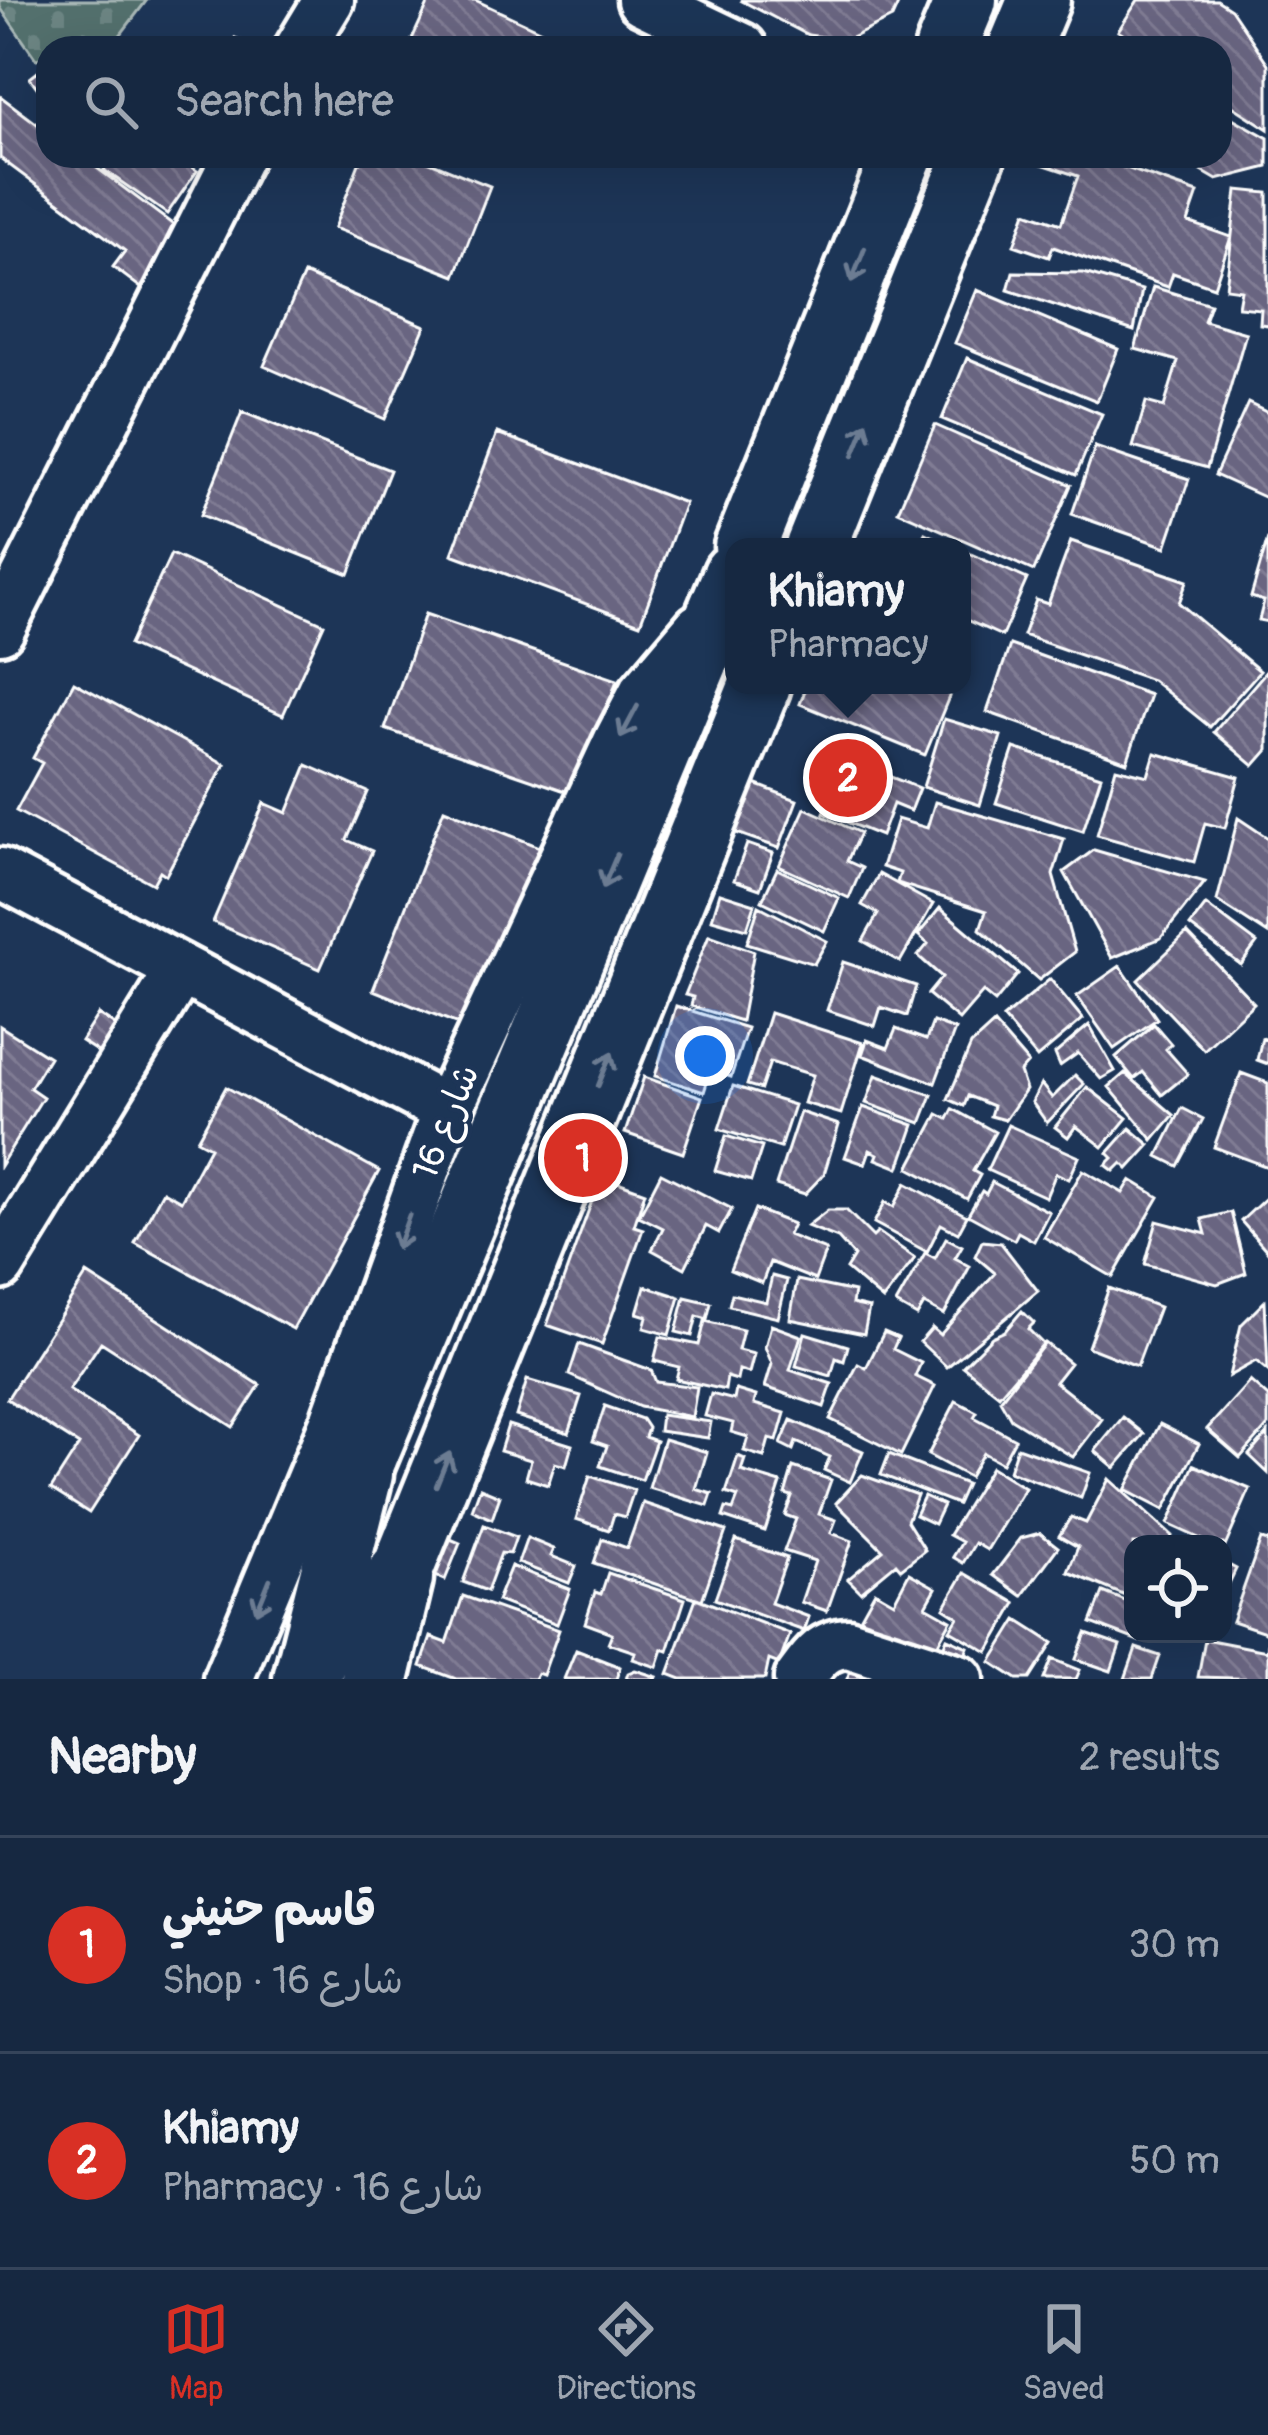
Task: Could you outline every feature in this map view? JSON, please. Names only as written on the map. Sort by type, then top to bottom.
[{"type":"highway","points":[[307,1679],[359,1474]]},
{"type":"highway","points":[[375,1679],[399,1578]]},
{"type":"main road","points":[[951,36],[966,0]]},
{"type":"main road","points":[[1024,36],[1040,0]]},
{"type":"main road","points":[[748,538],[897,168]]},
{"type":"main road","points":[[820,538],[969,168]]},
{"type":"main road","points":[[275,1679],[725,596]]},
{"type":"main road","points":[[359,1679],[756,694]]},
{"type":"street","points":[[307,36],[329,0]]},
{"type":"street","points":[[642,0],[717,36]]},
{"type":"street","points":[[0,629],[232,168]]},
{"type":"street","name":"شارع 16","points":[[229,1679],[335,1422],[447,1110],[643,694],[725,593]]},
{"type":"street","points":[[0,873],[447,1110]]},
{"type":"street","points":[[0,1265],[181,969]]},
{"type":"street","points":[[799,1679],[821,1650],[848,1643],[959,1679]]},
{"type":"green space","points":[[0,0],[147,0],[120,36],[36,36],[36,59],[0,7]]},
{"type":"building","points":[[430,0],[475,0],[552,36],[414,36]]},
{"type":"building","points":[[740,0],[900,0],[892,18],[855,36],[808,35]]},
{"type":"building","points":[[1138,0],[1217,0],[1231,9],[1268,64],[1268,129],[1232,106],[1232,36],[1126,36],[1118,31]]},
{"type":"building","points":[[0,96],[36,123],[36,168],[97,168],[183,232],[141,288],[113,267],[125,251],[0,158]]},
{"type":"building","points":[[1232,118],[1268,138],[1268,167],[1217,180],[1196,168],[1232,168]]},
{"type":"building","points":[[192,168],[197,171],[167,214],[104,170]]},
{"type":"building","points":[[357,168],[445,168],[490,186],[455,276],[334,228]]},
{"type":"building","points":[[1054,168],[1126,168],[1198,193],[1188,222],[1231,237],[1214,287],[1173,273],[1168,287],[1053,247],[1049,257],[1014,245],[1026,212],[1061,224],[1078,176]]},
{"type":"building","points":[[1237,190],[1268,193],[1268,325],[1260,324],[1261,309],[1238,307],[1241,290],[1226,288]]},
{"type":"building","points":[[1013,272],[1084,273],[1142,290],[1134,331],[1008,290]]},
{"type":"building","points":[[304,274],[425,326],[385,419],[264,366]]},
{"type":"building","points":[[1153,287],[1210,304],[1204,321],[1246,333],[1207,468],[1133,447],[1146,402],[1164,407],[1178,361],[1135,349]]},
{"type":"building","points":[[977,290],[1118,349],[1097,401],[955,343]]},
{"type":"building","points":[[967,358],[1102,414],[1076,475],[942,419]]},
{"type":"building","points":[[1248,403],[1268,413],[1268,499],[1215,475]]},
{"type":"building","points":[[242,412],[390,470],[349,574],[201,515]]},
{"type":"building","points":[[935,425],[1071,485],[1034,571],[971,543],[971,538],[959,538],[898,511]]},
{"type":"building","points":[[497,433],[685,503],[640,624],[452,554]]},
{"type":"building","points":[[1095,447],[1189,479],[1166,547],[1072,514]]},
{"type":"building","points":[[1268,538],[1268,622],[1259,620],[1264,601],[1251,597]]},
{"type":"building","points":[[1071,541],[1187,581],[1179,603],[1260,671],[1210,727],[1152,680],[1023,635],[1036,600],[1048,604]]},
{"type":"building","points":[[171,554],[324,624],[283,715],[129,645]]},
{"type":"building","points":[[971,554],[1027,579],[1002,636],[971,622]]},
{"type":"building","points":[[425,614],[617,680],[577,795],[385,729]]},
{"type":"building","points":[[1010,645],[1150,695],[1127,762],[987,712]]},
{"type":"building","points":[[1268,669],[1268,750],[1254,766],[1214,732]]},
{"type":"building","points":[[74,682],[225,764],[166,875],[160,871],[153,884],[16,811],[42,763],[33,758]]},
{"type":"building","points":[[804,694],[950,694],[925,755],[800,704]]},
{"type":"building","points":[[944,719],[1001,736],[980,805],[923,787]]},
{"type":"building","points":[[1014,748],[1101,776],[1083,831],[996,803]]},
{"type":"building","points":[[1155,753],[1239,777],[1225,828],[1205,823],[1194,862],[1097,835],[1116,768],[1148,776]]},
{"type":"building","points":[[845,759],[919,788],[910,811],[893,804],[881,836],[824,813]]},
{"type":"building","points":[[307,765],[368,792],[347,840],[372,851],[320,969],[213,922],[264,803],[287,813]]},
{"type":"building","points":[[752,783],[797,800],[779,848],[734,832]]},
{"type":"building","points":[[935,802],[1064,839],[1053,875],[1075,952],[1039,980],[980,929],[986,911],[897,883],[900,873],[882,867],[897,819],[927,828]]},
{"type":"building","points":[[805,808],[860,833],[847,861],[862,868],[849,898],[779,866]]},
{"type":"building","points":[[444,809],[540,847],[468,1028],[373,990]]},
{"type":"building","points":[[1238,818],[1268,838],[1268,934],[1217,901]]},
{"type":"building","points":[[747,844],[773,853],[760,889],[734,880]]},
{"type":"building","points":[[1094,850],[1205,882],[1161,938],[1112,958],[1064,872]]},
{"type":"building","points":[[777,869],[839,898],[824,931],[762,901]]},
{"type":"building","points":[[879,874],[933,904],[900,962],[863,941],[878,914],[862,905]]},
{"type":"building","points":[[720,893],[755,904],[747,929],[712,919]]},
{"type":"building","points":[[1206,905],[1257,943],[1241,965],[1190,926]]},
{"type":"building","points":[[759,906],[827,941],[814,964],[747,943]]},
{"type":"building","points":[[940,908],[1018,974],[995,1002],[983,992],[959,1020],[928,994],[942,977],[918,956],[928,944],[918,935]]},
{"type":"building","points":[[1187,933],[1254,1003],[1204,1050],[1138,980]]},
{"type":"building","points":[[709,935],[754,951],[741,1021],[691,1006],[693,997],[685,995]]},
{"type":"building","points":[[843,962],[916,986],[907,1016],[881,1007],[875,1026],[827,1010]]},
{"type":"building","points":[[1120,966],[1157,1019],[1114,1049],[1077,996]]},
{"type":"building","points":[[1050,979],[1083,1019],[1037,1058],[1003,1018]]},
{"type":"building","points":[[676,1006],[747,1028],[731,1077],[711,1070],[704,1092],[655,1076]]},
{"type":"building","points":[[770,1013],[863,1043],[841,1114],[804,1103],[813,1075],[770,1062],[761,1089],[747,1085]]},
{"type":"building","points":[[98,1014],[127,1033],[110,1060],[81,1041]]},
{"type":"building","points":[[933,1022],[955,1030],[935,1083],[862,1055],[867,1040],[888,1048],[896,1029],[926,1040]]},
{"type":"building","points":[[994,1024],[1028,1063],[1020,1072],[1026,1090],[1005,1120],[990,1116],[993,1106],[968,1096],[964,1106],[948,1099],[971,1045]]},
{"type":"building","points":[[1154,1024],[1171,1044],[1166,1049],[1188,1074],[1162,1095],[1143,1072],[1134,1079],[1116,1057]]},
{"type":"building","points":[[1089,1025],[1115,1071],[1101,1079],[1078,1053],[1060,1066],[1055,1054]]},
{"type":"building","points":[[0,1026],[49,1057],[30,1088],[43,1097],[0,1166]]},
{"type":"building","points":[[1262,1038],[1268,1040],[1268,1064],[1257,1060]]},
{"type":"building","points":[[1125,1073],[1174,1115],[1153,1140],[1109,1087]]},
{"type":"building","points":[[1241,1073],[1268,1083],[1268,1167],[1214,1147]]},
{"type":"building","points":[[876,1075],[932,1095],[921,1123],[866,1103]]},
{"type":"building","points":[[1075,1075],[1084,1084],[1047,1123],[1032,1102],[1041,1084],[1052,1098]]},
{"type":"building","points":[[644,1077],[702,1097],[683,1153],[625,1133]]},
{"type":"building","points":[[733,1086],[794,1105],[780,1148],[719,1129]]},
{"type":"building","points":[[226,1087],[379,1171],[293,1329],[135,1243],[163,1191],[181,1201],[210,1147],[197,1140]]},
{"type":"building","points":[[1087,1087],[1127,1118],[1103,1147],[1076,1126],[1068,1137],[1055,1127]]},
{"type":"building","points":[[863,1107],[914,1125],[899,1168],[876,1159],[878,1154],[870,1150],[865,1164],[845,1157]]},
{"type":"building","points":[[1182,1108],[1203,1119],[1178,1166],[1158,1156]]},
{"type":"building","points":[[953,1109],[995,1132],[973,1171],[980,1175],[967,1199],[909,1168],[938,1114],[948,1119]]},
{"type":"building","points":[[800,1112],[839,1125],[824,1174],[805,1194],[776,1185]]},
{"type":"building","points":[[1008,1125],[1079,1157],[1069,1179],[1056,1173],[1046,1197],[987,1170]]},
{"type":"building","points":[[1130,1128],[1150,1145],[1128,1169],[1122,1163],[1114,1171],[1106,1165],[1113,1158],[1108,1153]]},
{"type":"building","points":[[726,1136],[762,1147],[751,1181],[715,1171]]},
{"type":"building","points":[[1083,1170],[1123,1193],[1131,1180],[1159,1197],[1113,1277],[1044,1237]]},
{"type":"building","points":[[661,1173],[732,1209],[719,1233],[706,1226],[685,1268],[652,1250],[663,1228],[639,1216]]},
{"type":"building","points":[[601,1176],[645,1192],[634,1226],[643,1229],[602,1344],[547,1325]]},
{"type":"building","points":[[992,1182],[1049,1212],[1034,1241],[1018,1232],[1014,1240],[968,1215]]},
{"type":"building","points":[[906,1183],[967,1216],[958,1233],[941,1224],[927,1252],[874,1223],[885,1202],[894,1207]]},
{"type":"building","points":[[1268,1196],[1268,1252],[1241,1221]]},
{"type":"building","points":[[755,1209],[793,1224],[788,1235],[826,1250],[815,1280],[770,1262],[762,1283],[730,1270]]},
{"type":"building","points":[[828,1210],[846,1210],[873,1237],[878,1232],[915,1258],[883,1300],[846,1269],[854,1256],[838,1238],[807,1226]]},
{"type":"building","points":[[1231,1212],[1246,1273],[1217,1284],[1145,1264],[1157,1221],[1206,1234],[1202,1219]]},
{"type":"building","points":[[946,1238],[962,1246],[955,1258],[970,1266],[944,1315],[924,1304],[917,1316],[896,1304],[925,1253],[935,1258]]},
{"type":"building","points":[[982,1241],[1001,1243],[1038,1291],[947,1367],[920,1342],[932,1328],[940,1335],[995,1273],[975,1256]]},
{"type":"building","points":[[87,1274],[260,1385],[233,1427],[101,1342],[69,1390],[139,1435],[89,1513],[51,1489],[79,1445],[7,1399]]},
{"type":"building","points":[[772,1276],[787,1280],[778,1318],[729,1306],[732,1294],[766,1302]]},
{"type":"building","points":[[797,1280],[854,1292],[852,1304],[869,1308],[864,1334],[790,1319]]},
{"type":"building","points":[[645,1286],[680,1297],[669,1335],[644,1328],[647,1316],[637,1313]]},
{"type":"building","points":[[1109,1288],[1159,1307],[1137,1366],[1088,1347]]},
{"type":"building","points":[[685,1297],[711,1303],[707,1319],[697,1316],[692,1336],[676,1332]]},
{"type":"building","points":[[1265,1301],[1268,1371],[1256,1361],[1229,1376],[1241,1325]]},
{"type":"building","points":[[1022,1311],[1034,1323],[1028,1329],[1043,1344],[999,1395],[963,1366]]},
{"type":"building","points":[[705,1321],[743,1330],[738,1350],[754,1354],[749,1373],[739,1370],[737,1380],[727,1377],[725,1390],[676,1379],[679,1367],[654,1361],[660,1337],[699,1345]]},
{"type":"building","points":[[771,1325],[801,1336],[790,1370],[832,1384],[824,1407],[765,1387],[772,1364],[765,1347]]},
{"type":"building","points":[[884,1332],[898,1338],[893,1349],[921,1363],[915,1376],[935,1386],[901,1455],[830,1419],[858,1364],[866,1368]]},
{"type":"building","points":[[805,1333],[848,1346],[844,1361],[836,1358],[831,1376],[796,1366]]},
{"type":"building","points":[[1045,1343],[1070,1363],[1055,1382],[1102,1419],[1073,1457],[1011,1419],[1000,1400]]},
{"type":"building","points":[[579,1344],[651,1370],[656,1382],[697,1387],[692,1417],[640,1407],[569,1375]]},
{"type":"building","points":[[527,1380],[581,1396],[569,1433],[516,1416]]},
{"type":"building","points":[[1250,1381],[1268,1397],[1268,1426],[1240,1458],[1207,1429]]},
{"type":"building","points":[[736,1390],[756,1396],[754,1404],[785,1413],[777,1441],[769,1439],[764,1457],[744,1451],[748,1437],[731,1432],[733,1423],[705,1416],[711,1394],[734,1400]]},
{"type":"building","points":[[956,1401],[977,1412],[974,1417],[1015,1439],[1002,1463],[983,1453],[969,1477],[928,1455]]},
{"type":"building","points":[[605,1406],[642,1419],[648,1428],[645,1437],[656,1441],[642,1480],[600,1466],[607,1446],[593,1441]]},
{"type":"building","points":[[661,1415],[711,1422],[708,1438],[659,1431]]},
{"type":"building","points":[[1123,1417],[1144,1434],[1115,1468],[1095,1451]]},
{"type":"building","points":[[791,1420],[863,1451],[850,1482],[824,1470],[830,1457],[796,1442],[793,1450],[781,1444]]},
{"type":"building","points":[[1160,1424],[1199,1444],[1164,1510],[1125,1490]]},
{"type":"building","points":[[508,1425],[572,1445],[566,1466],[555,1463],[548,1485],[526,1478],[531,1460],[500,1451]]},
{"type":"building","points":[[1268,1433],[1268,1473],[1249,1455]]},
{"type":"building","points":[[664,1439],[707,1452],[696,1489],[712,1494],[708,1506],[649,1488]]},
{"type":"building","points":[[1017,1447],[1090,1473],[1081,1498],[1009,1471]]},
{"type":"building","points":[[889,1454],[966,1484],[957,1504],[881,1475]]},
{"type":"building","points":[[738,1456],[745,1459],[741,1471],[781,1483],[765,1531],[723,1517],[726,1508],[733,1510],[738,1497],[726,1493]]},
{"type":"building","points":[[1194,1465],[1250,1489],[1230,1535],[1192,1535],[1168,1524]]},
{"type":"building","points":[[793,1467],[831,1480],[819,1514],[836,1520],[831,1533],[852,1541],[827,1611],[801,1602],[815,1561],[784,1551],[796,1519],[785,1515],[792,1496],[785,1494]]},
{"type":"building","points":[[991,1467],[1025,1488],[987,1550],[975,1543],[963,1563],[953,1557],[962,1542],[949,1535]]},
{"type":"building","points":[[862,1475],[917,1495],[907,1521],[925,1550],[901,1569],[896,1563],[861,1592],[848,1579],[883,1550],[836,1503]]},
{"type":"building","points":[[590,1476],[634,1490],[625,1517],[614,1514],[609,1530],[576,1519]]},
{"type":"building","points":[[1109,1479],[1171,1535],[1124,1535],[1124,1595],[1068,1572],[1078,1547],[1059,1536],[1071,1517],[1086,1523]]},
{"type":"building","points":[[480,1488],[500,1496],[492,1519],[472,1510]]},
{"type":"building","points":[[924,1496],[943,1505],[934,1524],[915,1515]]},
{"type":"building","points":[[643,1503],[726,1531],[702,1600],[594,1563],[602,1539],[627,1548]]},
{"type":"building","points":[[484,1525],[516,1537],[510,1554],[501,1553],[487,1591],[463,1582]]},
{"type":"building","points":[[1040,1533],[1058,1547],[1022,1596],[993,1575],[1021,1538]]},
{"type":"building","points":[[441,1535],[460,1543],[445,1580],[426,1572]]},
{"type":"building","points":[[527,1538],[554,1549],[551,1556],[576,1566],[569,1583],[518,1563]]},
{"type":"building","points":[[1261,1539],[1268,1541],[1268,1633],[1232,1621]]},
{"type":"building","points":[[736,1540],[787,1558],[771,1603],[809,1617],[804,1631],[715,1599]]},
{"type":"building","points":[[511,1566],[570,1589],[557,1624],[497,1601]]},
{"type":"building","points":[[608,1573],[685,1599],[668,1651],[663,1649],[657,1667],[633,1659],[635,1652],[608,1643],[612,1633],[585,1623],[595,1592],[601,1594]]},
{"type":"building","points":[[909,1573],[936,1588],[926,1606],[951,1620],[932,1654],[854,1629],[875,1591],[894,1602]]},
{"type":"building","points":[[964,1573],[1016,1603],[988,1652],[950,1630],[958,1617],[944,1608]]},
{"type":"building","points":[[1103,1592],[1124,1600],[1124,1635],[1091,1623]]},
{"type":"building","points":[[463,1596],[559,1630],[543,1675],[456,1679],[421,1666],[431,1637],[447,1643]]},
{"type":"building","points":[[696,1598],[790,1634],[779,1664],[769,1660],[765,1679],[681,1679],[668,1674]]},
{"type":"building","points":[[1017,1620],[1053,1643],[1030,1679],[1017,1679],[991,1662]]},
{"type":"building","points":[[1086,1633],[1120,1645],[1111,1671],[1076,1659]]},
{"type":"building","points":[[947,1638],[968,1647],[961,1664],[940,1655]]},
{"type":"building","points":[[1204,1643],[1267,1651],[1268,1643],[1268,1679],[1198,1677]]},
{"type":"building","points":[[1136,1648],[1160,1656],[1152,1679],[1125,1679]]},
{"type":"building","points":[[576,1650],[620,1667],[616,1679],[564,1679]]},
{"type":"building","points":[[856,1654],[883,1679],[847,1679]]},
{"type":"building","points":[[1052,1659],[1080,1670],[1076,1679],[1044,1679]]},
{"type":"building","points":[[635,1670],[657,1677],[626,1679]]},
{"type":"place","name":"Khiamy","points":[[848,778]]},
{"type":"place","name":"قاسم حنيني","points":[[583,1158]]}]
